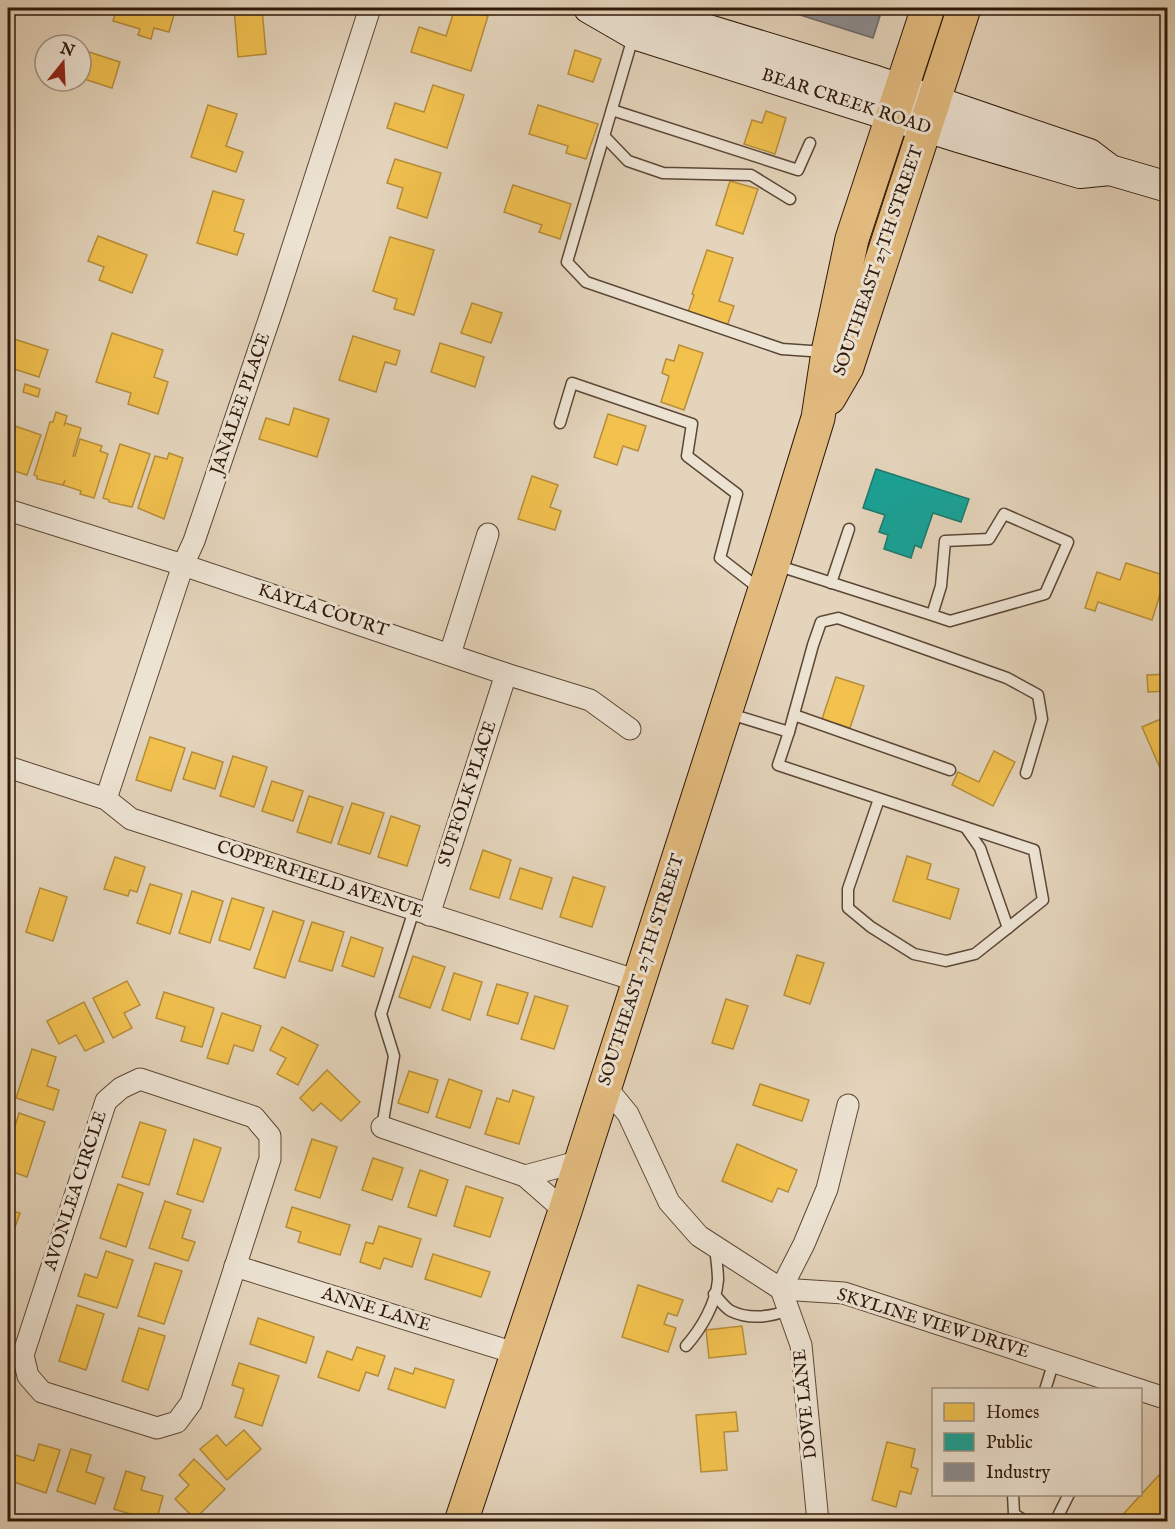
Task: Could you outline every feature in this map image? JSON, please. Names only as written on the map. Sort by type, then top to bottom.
[{"type":"main road","name":"SOUTHEAST 27TH STREET","points":[[461,1521],[581,1161],[818,418],[828,352],[852,239],[928,8]]},
{"type":"main road","name":"SOUTHEAST 27TH STREET","points":[[818,418],[847,367],[964,8]]},
{"type":"street","name":"JANALEE PLACE","points":[[106,799],[183,565],[194,541],[268,324],[370,8]]},
{"type":"street","name":"BEAR CREEK ROAD","points":[[589,8],[929,114],[1089,154],[1110,170],[1167,187]]},
{"type":"street","name":"KAYLA COURT","points":[[8,510],[183,565],[590,700],[630,729]]},
{"type":"street","points":[[450,654],[488,534]]},
{"type":"street","name":"SUFFOLK PLACE","points":[[422,913],[506,674]]},
{"type":"street","name":"COPPERFIELD AVENUE","points":[[8,767],[106,799],[131,819],[638,981]]},
{"type":"street","name":"AVONLEA CIRCLE","points":[[140,1079],[254,1116],[270,1136],[270,1159],[235,1266],[191,1403],[177,1422],[157,1428],[42,1392],[28,1376],[23,1354],[106,1101],[121,1088],[140,1079]]},
{"type":"street","name":"SKYLINE VIEW DRIVE","points":[[605,1086],[628,1114],[669,1202],[699,1236],[781,1289],[844,1293],[1054,1361],[1107,1384],[1129,1388]]},
{"type":"street","points":[[781,1289],[804,1244],[827,1189],[848,1105]]},
{"type":"street","points":[[382,1127],[525,1176],[565,1210]]},
{"type":"street","points":[[525,1176],[581,1161]]},
{"type":"street","name":"ANNE LANE","points":[[235,1266],[518,1354]]},
{"type":"street","name":"DOVE LANE","points":[[781,1289],[801,1345],[818,1521]]},
{"type":"street","name":"SKYLINE VIEW DRIVE","points":[[1142,1391],[1167,1399]]},
{"type":"lane","points":[[635,21],[612,110],[567,262],[586,282],[782,349],[828,352]]},
{"type":"lane","points":[[612,110],[798,170],[810,143]]},
{"type":"lane","points":[[604,136],[628,161],[663,173],[751,175],[790,199]]},
{"type":"lane","points":[[560,423],[572,383],[692,424],[687,456],[737,494],[720,558],[768,578],[831,583],[950,621],[1045,594],[1068,542],[1004,514],[989,539],[945,541],[941,586],[932,615]]},
{"type":"lane","points":[[831,583],[849,529]]},
{"type":"lane","points":[[879,799],[848,889],[848,908],[871,927],[915,954],[946,961],[975,954],[1044,900],[1034,850],[778,765],[821,622],[838,618],[1007,678],[1038,695],[1042,719],[1026,773]]},
{"type":"lane","points":[[724,712],[789,732]]},
{"type":"lane","points":[[794,715],[950,770]]},
{"type":"lane","points":[[966,827],[980,848],[1008,928]]},
{"type":"lane","name":"SUFFOLK PLACE","points":[[382,1127],[394,1056],[381,1014],[422,913]]},
{"type":"lane","points":[[686,1346],[710,1310],[718,1281],[715,1247]]},
{"type":"lane","points":[[714,1294],[729,1310],[749,1316],[774,1316],[788,1310]]},
{"type":"lane","points":[[1045,1388],[1054,1361]]},
{"type":"lane","points":[[1013,1496],[1014,1514],[1027,1521]]},
{"type":"lane","points":[[1055,1521],[1068,1496]]},
{"type":"building: Homes","points":[[117,8],[176,8],[169,32],[154,28],[151,39],[138,35],[140,29],[113,21]]},
{"type":"building: Homes","points":[[234,8],[262,8],[266,54],[238,57]]},
{"type":"building: Homes","points":[[455,8],[488,16],[471,71],[411,52],[419,27],[446,36]]},
{"type":"building: Homes","points":[[575,50],[601,59],[593,82],[568,74]]},
{"type":"building: Homes","points":[[93,53],[120,62],[112,88],[93,82]]},
{"type":"building: Homes","points":[[433,85],[464,95],[447,148],[387,128],[395,103],[424,112]]},
{"type":"building: Homes","points":[[208,105],[237,114],[226,146],[243,152],[236,172],[191,157]]},
{"type":"building: Homes","points":[[538,105],[598,124],[586,159],[566,153],[568,146],[529,134]]},
{"type":"building: Homes","points":[[766,111],[786,118],[775,154],[744,144],[752,120],[762,123]]},
{"type":"building: Homes","points":[[395,159],[441,173],[427,218],[397,208],[403,188],[387,183]]},
{"type":"building: Homes","points":[[730,181],[758,189],[743,234],[716,225]]},
{"type":"building: Homes","points":[[513,185],[571,204],[560,239],[539,232],[542,225],[504,212]]},
{"type":"building: Homes","points":[[213,191],[244,200],[234,231],[244,234],[237,255],[197,243]]},
{"type":"building: Homes","points":[[98,236],[147,255],[132,293],[99,280],[104,267],[88,261]]},
{"type":"building: Homes","points":[[390,237],[434,250],[414,315],[394,309],[397,299],[373,291]]},
{"type":"building: Homes","points":[[707,250],[733,258],[719,301],[734,306],[726,329],[687,315]]},
{"type":"building: Homes","points":[[472,303],[502,313],[491,343],[461,333]]},
{"type":"building: Homes","points":[[112,333],[163,350],[154,377],[168,382],[158,414],[128,404],[131,393],[96,382]]},
{"type":"building: Homes","points":[[353,336],[400,351],[396,365],[385,362],[376,392],[339,380]]},
{"type":"building: Homes","points":[[8,337],[48,350],[39,377],[8,367]]},
{"type":"building: Homes","points":[[440,343],[484,357],[475,387],[431,372]]},
{"type":"building: Homes","points":[[679,345],[703,353],[684,410],[661,402],[669,376],[662,373],[666,359],[674,361]]},
{"type":"building: Homes","points":[[25,384],[40,389],[38,397],[23,392]]},
{"type":"building: Homes","points":[[294,408],[329,419],[317,457],[259,439],[266,418],[289,425]]},
{"type":"building: Homes","points":[[56,412],[67,416],[64,426],[65,423],[81,428],[73,456],[75,456],[80,439],[102,446],[100,451],[108,454],[94,498],[63,485],[37,479],[34,475],[50,422],[53,422]]},
{"type":"building: Homes","points":[[608,414],[646,426],[638,451],[623,446],[617,465],[594,457]]},
{"type":"building: Homes","points":[[15,426],[41,435],[27,475],[8,469],[8,436],[10,430],[13,431]]},
{"type":"building: Homes","points":[[120,444],[150,454],[132,507],[109,502],[103,498]]},
{"type":"building: Homes","points":[[169,453],[183,458],[164,519],[138,508],[155,456],[167,459]]},
{"type":"building: Homes","points":[[532,476],[558,485],[550,507],[561,511],[555,530],[518,519]]},
{"type":"building: Homes","points":[[1126,563],[1166,576],[1152,620],[1098,602],[1095,611],[1085,608],[1097,572],[1120,580]]},
{"type":"building: Homes","points":[[1168,674],[1168,691],[1148,692],[1147,675]]},
{"type":"building: Homes","points":[[836,677],[864,686],[850,728],[822,719]]},
{"type":"building: Homes","points":[[1168,716],[1168,786],[1142,727]]},
{"type":"building: Homes","points":[[150,737],[185,748],[171,791],[136,780]]},
{"type":"building: Homes","points":[[994,751],[1015,762],[993,806],[952,785],[958,772],[979,782]]},
{"type":"building: Homes","points":[[192,752],[223,762],[215,789],[183,779]]},
{"type":"building: Homes","points":[[233,756],[267,767],[254,807],[220,796]]},
{"type":"building: Homes","points":[[272,781],[303,791],[293,821],[262,811]]},
{"type":"building: Homes","points":[[309,796],[343,807],[331,843],[297,832]]},
{"type":"building: Homes","points":[[352,803],[384,813],[370,854],[338,844]]},
{"type":"building: Homes","points":[[391,816],[420,826],[407,866],[378,857]]},
{"type":"building: Homes","points":[[483,850],[511,860],[499,898],[470,889]]},
{"type":"building: Homes","points":[[907,856],[931,864],[927,879],[959,889],[950,919],[893,901]]},
{"type":"building: Homes","points":[[115,857],[145,867],[137,892],[130,890],[128,896],[104,889]]},
{"type":"building: Homes","points":[[520,868],[552,878],[542,909],[510,899]]},
{"type":"building: Homes","points":[[573,877],[605,887],[592,927],[560,917]]},
{"type":"building: Homes","points":[[150,884],[182,894],[170,934],[137,923]]},
{"type":"building: Homes","points":[[40,888],[67,897],[53,941],[26,932]]},
{"type":"building: Homes","points":[[192,891],[223,901],[210,943],[179,933]]},
{"type":"building: Homes","points":[[232,898],[264,908],[250,950],[219,940]]},
{"type":"building: Homes","points":[[273,911],[304,921],[285,978],[254,968]]},
{"type":"building: Homes","points":[[312,922],[344,932],[332,971],[299,961]]},
{"type":"building: Homes","points":[[351,937],[383,948],[374,977],[342,966]]},
{"type":"building: Homes","points":[[797,955],[824,963],[810,1004],[784,995]]},
{"type":"building: Homes","points":[[413,956],[445,967],[430,1008],[399,997]]},
{"type":"building: Homes","points":[[454,973],[482,982],[470,1020],[442,1010]]},
{"type":"building: Homes","points":[[127,981],[140,1005],[124,1013],[132,1028],[113,1038],[93,998]]},
{"type":"building: Homes","points":[[497,984],[528,993],[518,1024],[487,1015]]},
{"type":"building: Homes","points":[[164,992],[214,1008],[202,1047],[181,1041],[185,1027],[156,1018]]},
{"type":"building: Homes","points":[[535,996],[568,1006],[554,1049],[521,1039]]},
{"type":"building: Homes","points":[[726,999],[748,1006],[733,1049],[712,1043]]},
{"type":"building: Homes","points":[[84,1002],[104,1042],[85,1051],[76,1035],[59,1044],[47,1021]]},
{"type":"building: Homes","points":[[222,1013],[261,1026],[253,1051],[234,1045],[228,1064],[207,1058]]},
{"type":"building: Homes","points":[[282,1027],[318,1045],[298,1085],[277,1074],[286,1058],[270,1050]]},
{"type":"building: Homes","points":[[32,1049],[56,1057],[47,1086],[59,1090],[53,1110],[16,1098]]},
{"type":"building: Homes","points":[[327,1070],[360,1102],[341,1121],[321,1103],[313,1111],[300,1098]]},
{"type":"building: Homes","points":[[409,1071],[438,1080],[428,1113],[398,1103]]},
{"type":"building: Homes","points":[[449,1079],[482,1091],[470,1128],[436,1117]]},
{"type":"building: Homes","points":[[760,1084],[809,1100],[802,1121],[753,1105]]},
{"type":"building: Homes","points":[[513,1090],[534,1097],[519,1144],[485,1134],[497,1098],[509,1102]]},
{"type":"building: Homes","points":[[19,1113],[45,1122],[27,1177],[8,1170],[8,1149]]},
{"type":"building: Homes","points":[[140,1122],[166,1130],[149,1185],[122,1177]]},
{"type":"building: Homes","points":[[194,1139],[221,1148],[203,1202],[177,1194]]},
{"type":"building: Homes","points":[[312,1139],[337,1147],[320,1198],[295,1190]]},
{"type":"building: Homes","points":[[737,1144],[797,1170],[788,1192],[778,1188],[772,1202],[722,1181]]},
{"type":"building: Homes","points":[[373,1158],[403,1168],[392,1200],[362,1190]]},
{"type":"building: Homes","points":[[420,1170],[448,1180],[436,1216],[408,1207]]},
{"type":"building: Homes","points":[[8,1184],[15,1187],[8,1210]]},
{"type":"building: Homes","points":[[118,1184],[143,1193],[126,1247],[100,1238]]},
{"type":"building: Homes","points":[[466,1186],[503,1198],[490,1237],[454,1226]]},
{"type":"building: Homes","points":[[165,1201],[191,1210],[182,1238],[195,1242],[188,1261],[149,1248]]},
{"type":"building: Homes","points":[[292,1207],[350,1225],[340,1255],[298,1242],[301,1232],[286,1227]]},
{"type":"building: Homes","points":[[8,1210],[20,1213],[13,1233],[8,1231]]},
{"type":"building: Homes","points":[[379,1226],[421,1239],[412,1267],[384,1258],[380,1269],[360,1262],[366,1242],[373,1244]]},
{"type":"building: Homes","points":[[106,1251],[133,1260],[117,1308],[78,1296],[85,1274],[97,1278]]},
{"type":"building: Homes","points":[[433,1254],[490,1272],[481,1297],[425,1279]]},
{"type":"building: Homes","points":[[155,1263],[182,1271],[164,1324],[138,1316]]},
{"type":"building: Homes","points":[[638,1285],[683,1300],[677,1316],[668,1313],[664,1324],[676,1328],[668,1352],[622,1337]]},
{"type":"building: Homes","points":[[77,1305],[104,1314],[86,1370],[59,1361]]},
{"type":"building: Homes","points":[[258,1318],[314,1337],[306,1363],[250,1344]]},
{"type":"building: Homes","points":[[742,1326],[746,1354],[709,1358],[706,1330]]},
{"type":"building: Homes","points":[[139,1328],[165,1336],[148,1390],[122,1381]]},
{"type":"building: Homes","points":[[357,1347],[385,1356],[378,1376],[366,1372],[359,1391],[318,1377],[327,1351],[352,1360]]},
{"type":"building: Homes","points":[[239,1363],[279,1376],[262,1426],[235,1417],[244,1389],[232,1385]]},
{"type":"building: Homes","points":[[395,1368],[413,1374],[415,1368],[454,1380],[445,1408],[388,1389]]},
{"type":"building: Homes","points":[[736,1412],[738,1431],[724,1432],[727,1470],[701,1472],[696,1415]]},
{"type":"building: Homes","points":[[244,1430],[261,1449],[227,1480],[200,1449],[217,1435],[226,1446]]},
{"type":"building: Homes","points":[[887,1442],[915,1449],[911,1467],[918,1469],[911,1494],[900,1491],[896,1507],[872,1500]]},
{"type":"building: Homes","points":[[39,1444],[60,1450],[46,1493],[8,1480],[16,1455],[34,1461]]},
{"type":"building: Homes","points":[[71,1449],[91,1455],[86,1472],[104,1478],[95,1504],[57,1491]]},
{"type":"building: Homes","points":[[194,1459],[225,1489],[195,1519],[175,1499],[189,1485],[179,1475]]},
{"type":"building: Homes","points":[[126,1471],[145,1477],[141,1490],[163,1496],[156,1522],[114,1509]]},
{"type":"building: Homes","points":[[1159,1475],[1168,1483],[1168,1506],[1153,1522],[1116,1522],[1142,1496]]},
{"type":"building: Homes","points":[[698,1515],[699,1522],[672,1522],[671,1516]]},
{"type":"building: Public","points":[[876,469],[969,499],[961,522],[933,513],[921,548],[915,545],[911,558],[884,549],[888,535],[879,532],[885,515],[863,508]]},
{"type":"building: Industry","points":[[778,8],[855,8],[880,16],[873,38]]}]
